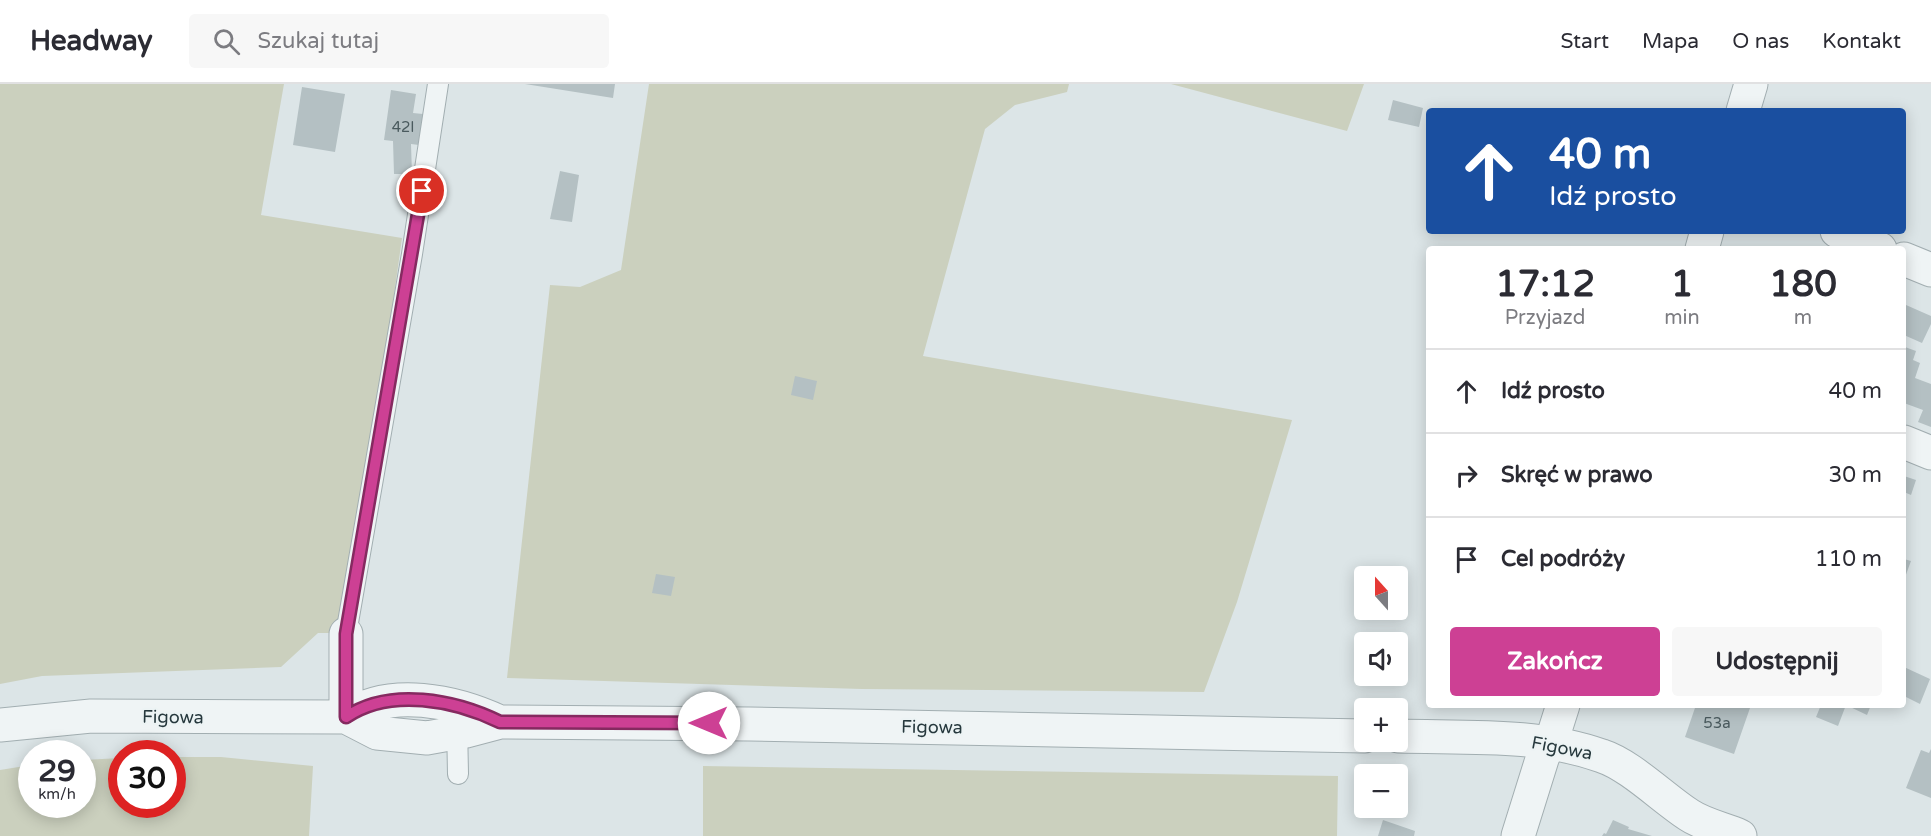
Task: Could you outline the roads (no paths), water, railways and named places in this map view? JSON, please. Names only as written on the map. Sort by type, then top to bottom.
[{"type":"street","points":[[1744,108],[1751,84]]},
{"type":"street","points":[[1844,234],[1873,246]]},
{"type":"street","points":[[1906,259],[1931,270]]},
{"type":"street","points":[[1906,443],[1931,453]]},
{"type":"street","points":[[346,634],[346,717]]},
{"type":"street","points":[[1518,836],[1543,756],[1551,743],[1562,708]]},
{"type":"street","name":"Figowa","points":[[0,725],[91,716],[346,717],[377,733],[427,738],[457,720],[1354,736]]},
{"type":"street","name":"Figowa","points":[[1408,736],[1503,738],[1551,743],[1604,756],[1691,816],[1740,836]]},
{"type":"lane","points":[[346,634],[414,243],[438,84]]},
{"type":"lane","points":[[457,720],[458,774]]}]
